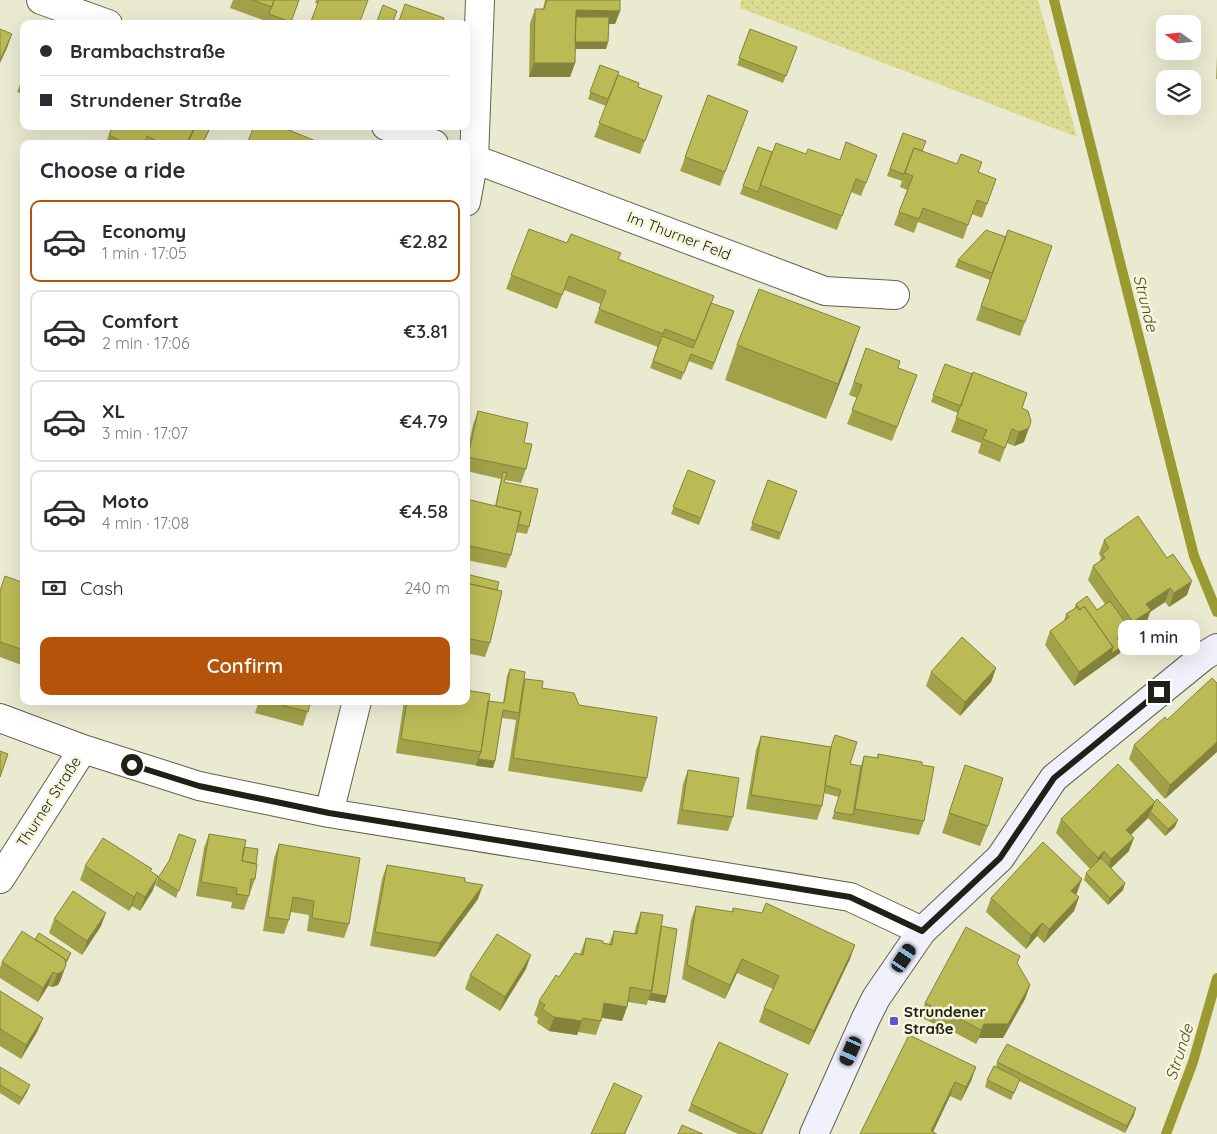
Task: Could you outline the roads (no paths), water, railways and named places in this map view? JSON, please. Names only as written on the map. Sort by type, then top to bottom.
[{"type":"street","points":[[41,0],[97,20]]},
{"type":"street","points":[[470,157],[480,0]]},
{"type":"street","points":[[397,130],[423,140]]},
{"type":"street","name":"Im Thurner Feld","points":[[470,157],[825,291],[895,295]]},
{"type":"street","points":[[814,1134],[873,1005],[922,931],[1000,858],[1054,778],[1210,652]]},
{"type":"street","points":[[329,813],[356,705]]},
{"type":"street","points":[[0,718],[83,750],[199,786],[329,813],[850,897],[922,931]]},
{"type":"street","name":"Thurner Straße","points":[[0,879],[83,750]]},
{"type":"waterway","name":"Strunde","points":[[1054,0],[1194,556],[1217,612]]},
{"type":"waterway","name":"Strunde","points":[[1166,1134],[1193,1062],[1217,978]]},
{"type":"place","name":"Strundener Straße","points":[[894,1021]]}]
